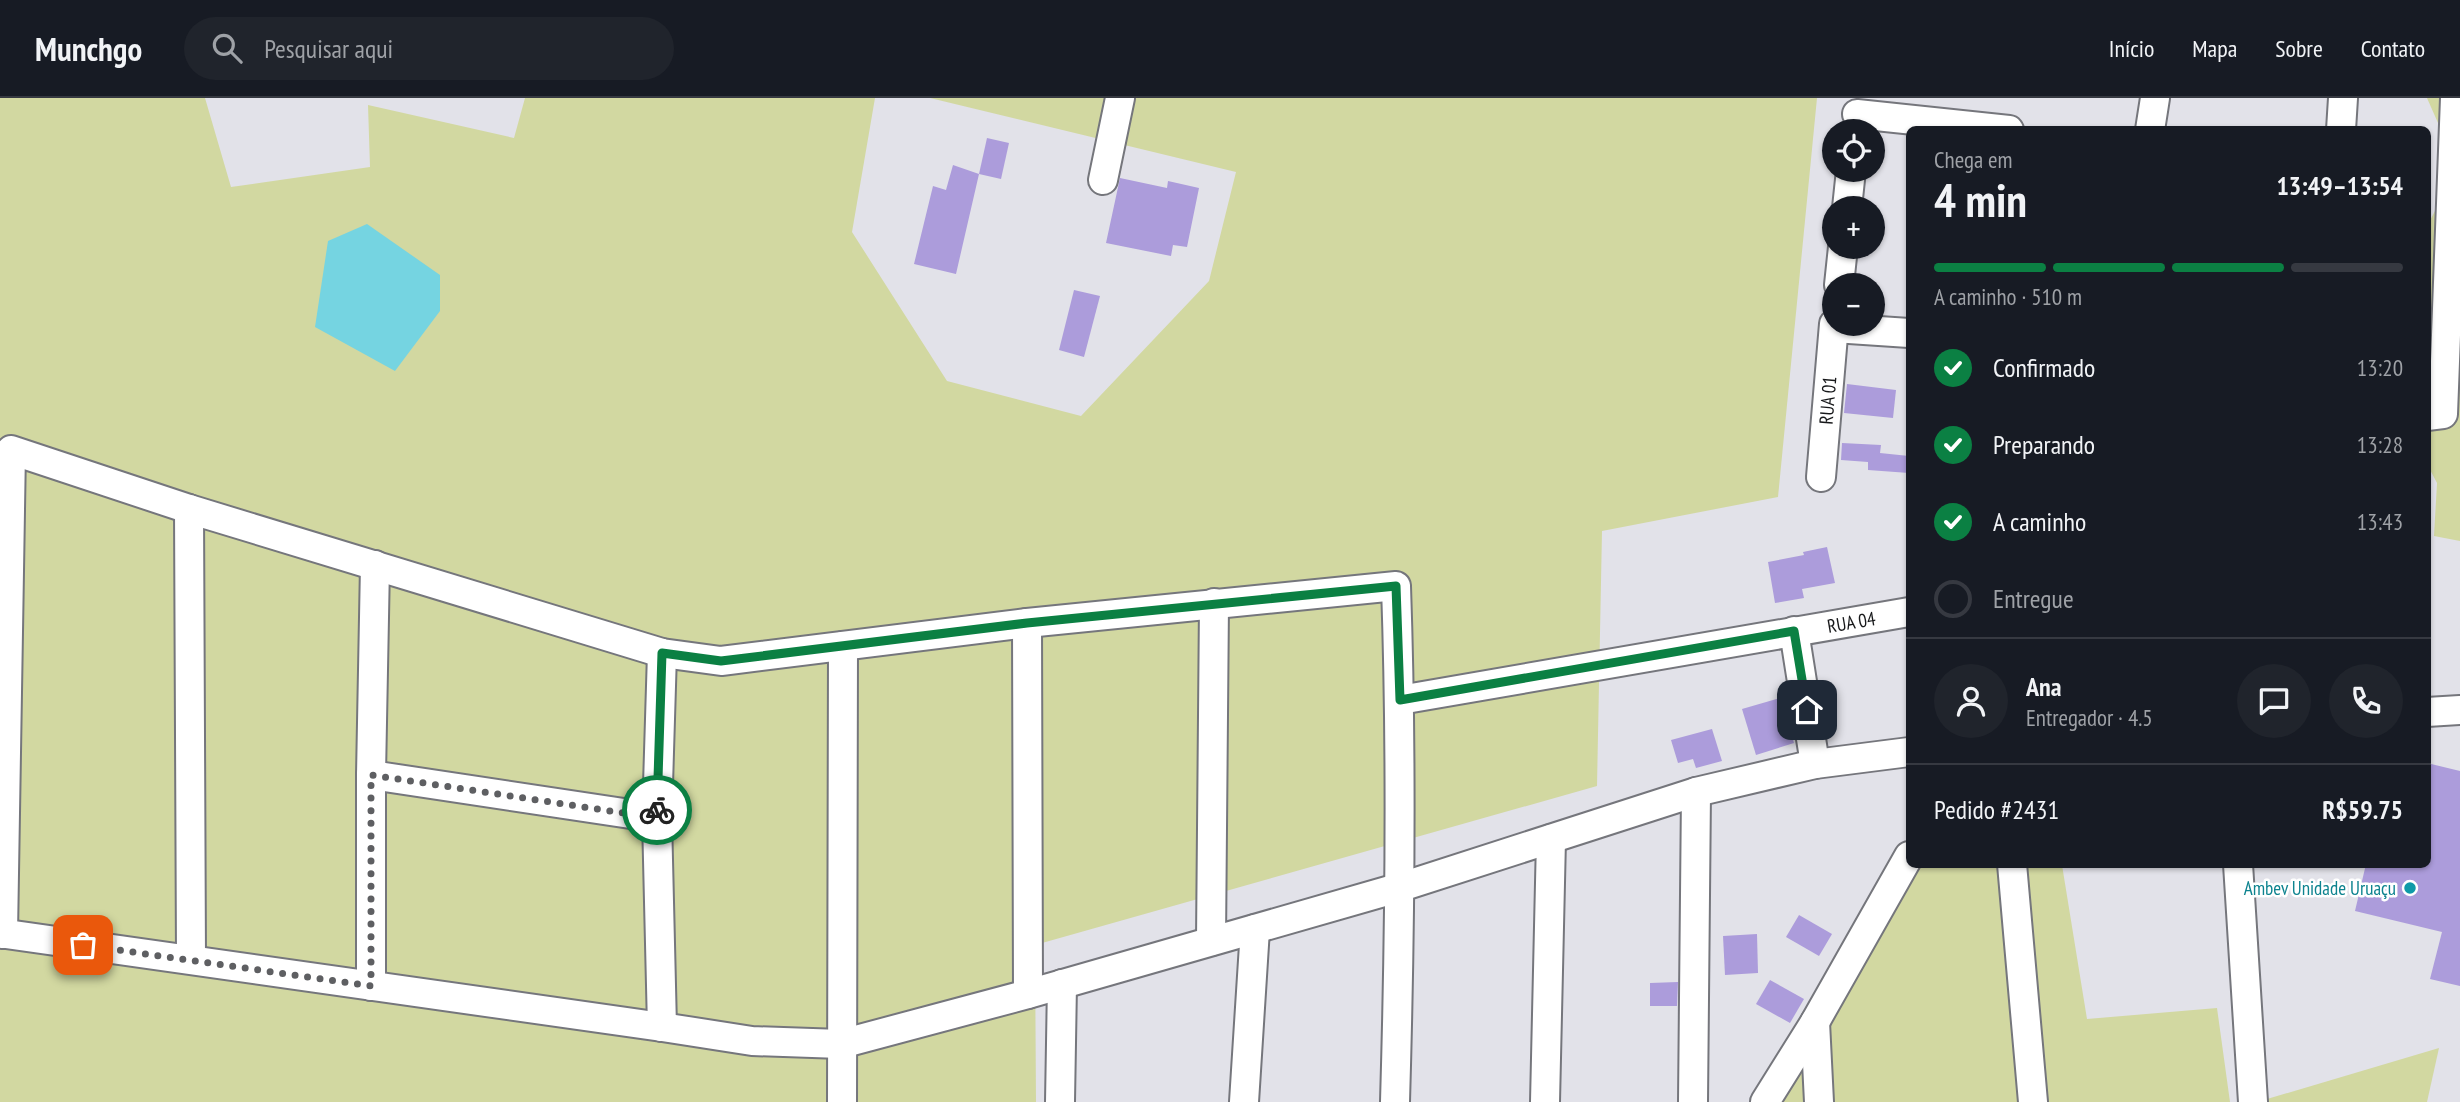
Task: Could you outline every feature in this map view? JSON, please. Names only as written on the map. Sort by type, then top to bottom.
[{"type":"street","points":[[1103,180],[1120,98]]},
{"type":"street","points":[[2150,126],[2154,98]]},
{"type":"street","points":[[2341,126],[2343,98]]},
{"type":"street","points":[[2431,416],[2443,414],[2455,98]]},
{"type":"street","points":[[1856,114],[1971,126]]},
{"type":"street","points":[[1885,331],[1906,333]]},
{"type":"street","name":"RUA 01","points":[[1821,477],[1833,336]]},
{"type":"street","points":[[1395,1102],[1401,887],[1400,700],[1396,586],[1027,623],[721,661],[662,653],[189,509],[10,450],[1,934],[752,1041],[841,1044],[1028,994],[1401,887],[1696,792],[1815,764],[1906,752]]},
{"type":"street","points":[[189,509],[191,959]]},
{"type":"street","points":[[371,986],[375,565]]},
{"type":"street","points":[[1211,941],[1214,603]]},
{"type":"street","name":"RUA 04","points":[[1400,700],[1906,612]]},
{"type":"street","points":[[1027,623],[1028,994]]},
{"type":"street","points":[[1794,631],[1815,764]]},
{"type":"street","points":[[842,1102],[844,646]]},
{"type":"street","points":[[662,653],[657,818],[662,1027]]},
{"type":"street","points":[[2431,712],[2460,710]]},
{"type":"street","points":[[371,775],[657,818]]},
{"type":"street","points":[[1693,1102],[1696,792]]},
{"type":"street","points":[[1545,1102],[1551,839]]},
{"type":"street","points":[[1765,1102],[1815,1022],[1906,861]]},
{"type":"street","points":[[2012,868],[2033,1102]]},
{"type":"street","points":[[2238,868],[2253,1102]]},
{"type":"street","points":[[1244,1102],[1255,929]]},
{"type":"street","points":[[1060,1102],[1062,984]]},
{"type":"street","points":[[1815,1022],[1819,1102]]},
{"type":"green space","points":[[0,98],[205,98],[231,187],[370,167],[368,105],[514,138],[525,98],[875,98],[852,232],[947,381],[1081,416],[1209,281],[1236,172],[930,98],[1817,98],[1778,497],[1602,531],[1597,786],[1035,945],[1036,1102],[0,1102]]},
{"type":"green space","points":[[2427,98],[2457,98],[2460,105],[2460,541],[2434,536],[2437,483],[2431,472],[2431,218],[2444,194],[2442,132]]},
{"type":"green space","points":[[1908,868],[2062,868],[2087,1019],[2217,1008],[2230,1102],[1756,1102]]},
{"type":"green space","points":[[2439,1048],[2427,1102],[2257,1102]]},
{"type":"water","points":[[367,224],[440,275],[440,311],[395,371],[315,327],[328,241]]},
{"type":"building","points":[[987,138],[1009,143],[1001,179],[979,174]]},
{"type":"building","points":[[953,165],[979,174],[956,274],[914,264],[933,186],[946,190]]},
{"type":"building","points":[[1120,178],[1167,188],[1168,181],[1199,188],[1187,247],[1173,245],[1171,256],[1106,243]]},
{"type":"building","points":[[1074,290],[1100,296],[1084,357],[1059,350]]},
{"type":"building","points":[[1847,384],[1896,390],[1893,418],[1844,413]]},
{"type":"building","points":[[1842,443],[1881,445],[1880,453],[1906,456],[1906,473],[1868,470],[1868,462],[1841,460]]},
{"type":"building","points":[[1827,547],[1835,583],[1802,589],[1804,598],[1775,603],[1768,562]]},
{"type":"building","points":[[1780,698],[1794,743],[1756,755],[1742,709]]},
{"type":"building","points":[[1712,729],[1722,761],[1696,768],[1693,759],[1678,763],[1671,740]]},
{"type":"building","name":"Ambev Unidade Uruaçu","points":[[2431,764],[2460,771],[2460,986],[2430,979],[2442,932],[2355,911],[2365,868],[2431,868]]},
{"type":"building","points":[[1799,915],[1832,934],[1819,956],[1786,937]]},
{"type":"building","points":[[1757,934],[1758,973],[1725,975],[1723,936]]},
{"type":"building","points":[[1770,980],[1804,999],[1790,1023],[1756,1004]]},
{"type":"building","points":[[1678,982],[1677,1006],[1650,1006],[1650,983]]},
{"type":"way so far","points":[[83,945],[371,986],[371,775],[657,818],[657,810]]},
{"type":"place","name":"Ambev Unidade Uruaçu","points":[[2410,888]]},
{"type":"route","points":[[657,810],[662,653],[721,661],[1027,623],[1396,586],[1400,700],[1794,631],[1807,710]]}]
